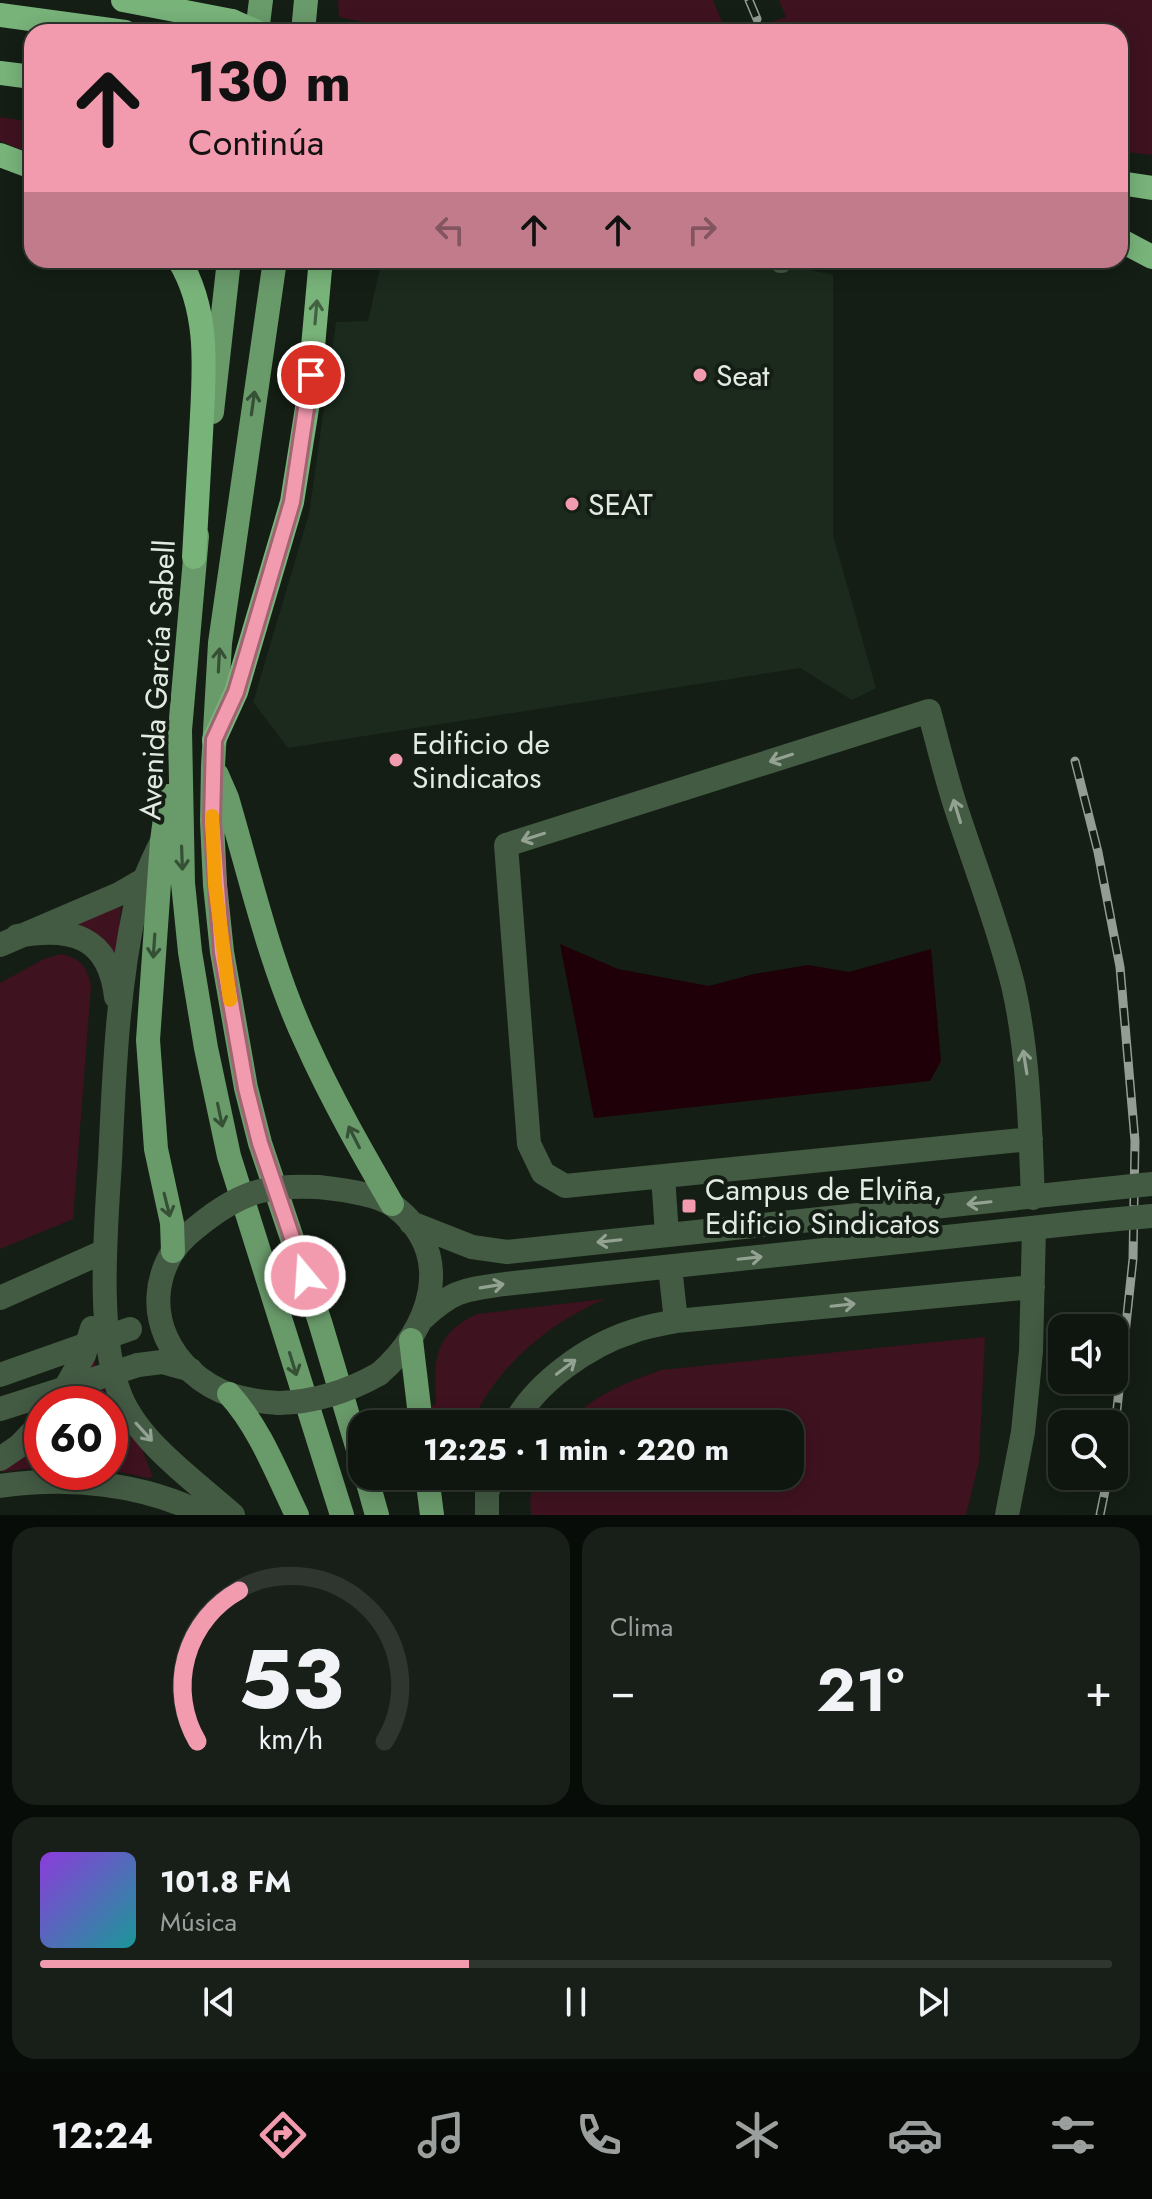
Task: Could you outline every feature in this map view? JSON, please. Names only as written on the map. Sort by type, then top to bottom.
[{"type":"highway","points":[[123,0],[239,24]]},
{"type":"highway","points":[[0,15],[66,24]]},
{"type":"highway","points":[[0,73],[24,76]]},
{"type":"highway","points":[[0,155],[24,164]]},
{"type":"highway","points":[[1128,184],[1152,188]]},
{"type":"highway","points":[[1128,241],[1152,245]]},
{"type":"highway","points":[[1128,244],[1152,257]]},
{"type":"highway","points":[[183,268],[191,283],[203,336],[205,369],[194,557]]},
{"type":"highway","points":[[214,740],[236,692],[292,502],[308,402],[320,268]]},
{"type":"main road","points":[[258,24],[261,0]]},
{"type":"main road","points":[[304,24],[306,0]]},
{"type":"main road","name":"Avenida García Sabell","points":[[228,268],[194,557],[180,730],[183,883],[206,1048],[229,1156],[342,1515]]},
{"type":"main road","name":"Avenida García Sabell","points":[[274,268],[220,643],[212,821],[221,939],[246,1088],[260,1143],[348,1416]]},
{"type":"main road","points":[[173,1251],[172,1223],[156,1149],[148,1040],[162,841],[180,730]]},
{"type":"main road","points":[[213,766],[227,798],[274,957],[305,1041],[392,1204]]},
{"type":"main road","points":[[411,1340],[419,1410]]},
{"type":"main road","points":[[229,1394],[255,1429],[297,1515]]},
{"type":"main road","points":[[370,1490],[377,1515]]},
{"type":"main road","points":[[429,1490],[432,1515]]},
{"type":"street","points":[[1031,1139],[565,1186],[543,1173],[529,1144],[506,845],[929,711],[956,807],[992,908],[1013,988],[1028,1081],[1031,1139],[1033,1198]]},
{"type":"street","points":[[117,1026],[130,937],[143,880],[162,841]]},
{"type":"street","points":[[9,940],[119,894],[143,880]]},
{"type":"street","points":[[9,940],[57,931],[76,936],[92,944],[103,955],[111,971],[116,993],[117,1026],[105,1251],[107,1320],[119,1393],[128,1413],[157,1446],[233,1515]]},
{"type":"street","points":[[663,1176],[667,1235]]},
{"type":"street","points":[[411,1223],[472,1247],[507,1252],[1152,1184]]},
{"type":"street","points":[[0,1375],[130,1329],[148,1309],[173,1251],[184,1237],[229,1202],[249,1193],[269,1188],[318,1187],[347,1191],[392,1204],[411,1223],[423,1243],[430,1264],[431,1293],[423,1318],[411,1340],[379,1374],[328,1397],[302,1402],[257,1401],[229,1394],[192,1371],[162,1362],[138,1365],[0,1409]]},
{"type":"street","points":[[423,1318],[446,1297],[465,1290],[1152,1216]]},
{"type":"street","points":[[1007,1515],[1023,1432],[1031,1351],[1034,1228]]},
{"type":"street","points":[[0,1298],[105,1251]]},
{"type":"street","points":[[66,1386],[84,1355],[96,1314],[105,1251]]},
{"type":"street","points":[[670,1267],[676,1321]]},
{"type":"street","points":[[522,1410],[548,1381],[582,1355],[632,1331],[676,1321],[1033,1287]]},
{"type":"street","points":[[158,1288],[162,1333],[192,1371]]},
{"type":"street","points":[[0,1459],[24,1441]]},
{"type":"street","points":[[0,1486],[45,1482],[97,1484],[136,1490],[179,1503],[205,1515]]},
{"type":"street","points":[[487,1515],[488,1490]]},
{"type":"shaded area","points":[[338,0],[713,0],[723,24],[374,24],[339,17]]},
{"type":"shaded area","points":[[779,0],[1152,0],[1152,155],[1128,152],[1128,24],[765,24],[786,17]]},
{"type":"shaded area","points":[[0,117],[24,121],[24,151],[0,141]]},
{"type":"shaded area","points":[[380,268],[802,268],[833,275],[833,535],[876,688],[852,700],[800,668],[288,748],[253,702],[309,514],[336,322],[368,321]]},
{"type":"shaded area","points":[[121,907],[117,956],[100,936],[66,921]]},
{"type":"shaded area","points":[[560,944],[618,969],[709,986],[754,974],[808,965],[849,972],[931,949],[941,1061],[930,1081],[594,1118]]},
{"type":"shaded area","points":[[61,954],[82,964],[91,986],[73,1219],[0,1249],[0,983],[44,959]]},
{"type":"shaded area","points":[[605,1299],[563,1321],[526,1349],[495,1384],[478,1410],[432,1410],[431,1406],[436,1404],[435,1374],[439,1350],[452,1331],[477,1314]]},
{"type":"shaded area","points":[[985,1337],[979,1461],[966,1515],[531,1515],[533,1490],[804,1490],[804,1410],[581,1410],[610,1391],[661,1370]]},
{"type":"shaded area","points":[[94,1360],[103,1386],[78,1386]]},
{"type":"shaded area","points":[[128,1433],[141,1447],[153,1477],[128,1474]]},
{"type":"shaded area","points":[[24,1449],[24,1469],[1,1472]]},
{"type":"railway","points":[[749,0],[757,19]]},
{"type":"railway","points":[[1075,761],[1098,852],[1120,967],[1135,1141],[1133,1259],[1117,1410]]},
{"type":"railway","points":[[1100,1515],[1105,1490]]},
{"type":"slow traffic","points":[[212,816],[215,885],[230,1000]]},
{"type":"place","name":"Seat","points":[[700,375]]},
{"type":"place","name":"SEAT","points":[[572,504]]},
{"type":"place","name":"Edificio de Sindicatos","points":[[396,760]]},
{"type":"place","name":"Campus de Elviña, Edificio Sindicatos","points":[[689,1206]]},
{"type":"route","points":[[305,1276],[260,1143],[246,1088],[222,952],[212,821],[214,740],[236,692],[292,502],[311,375]]}]
